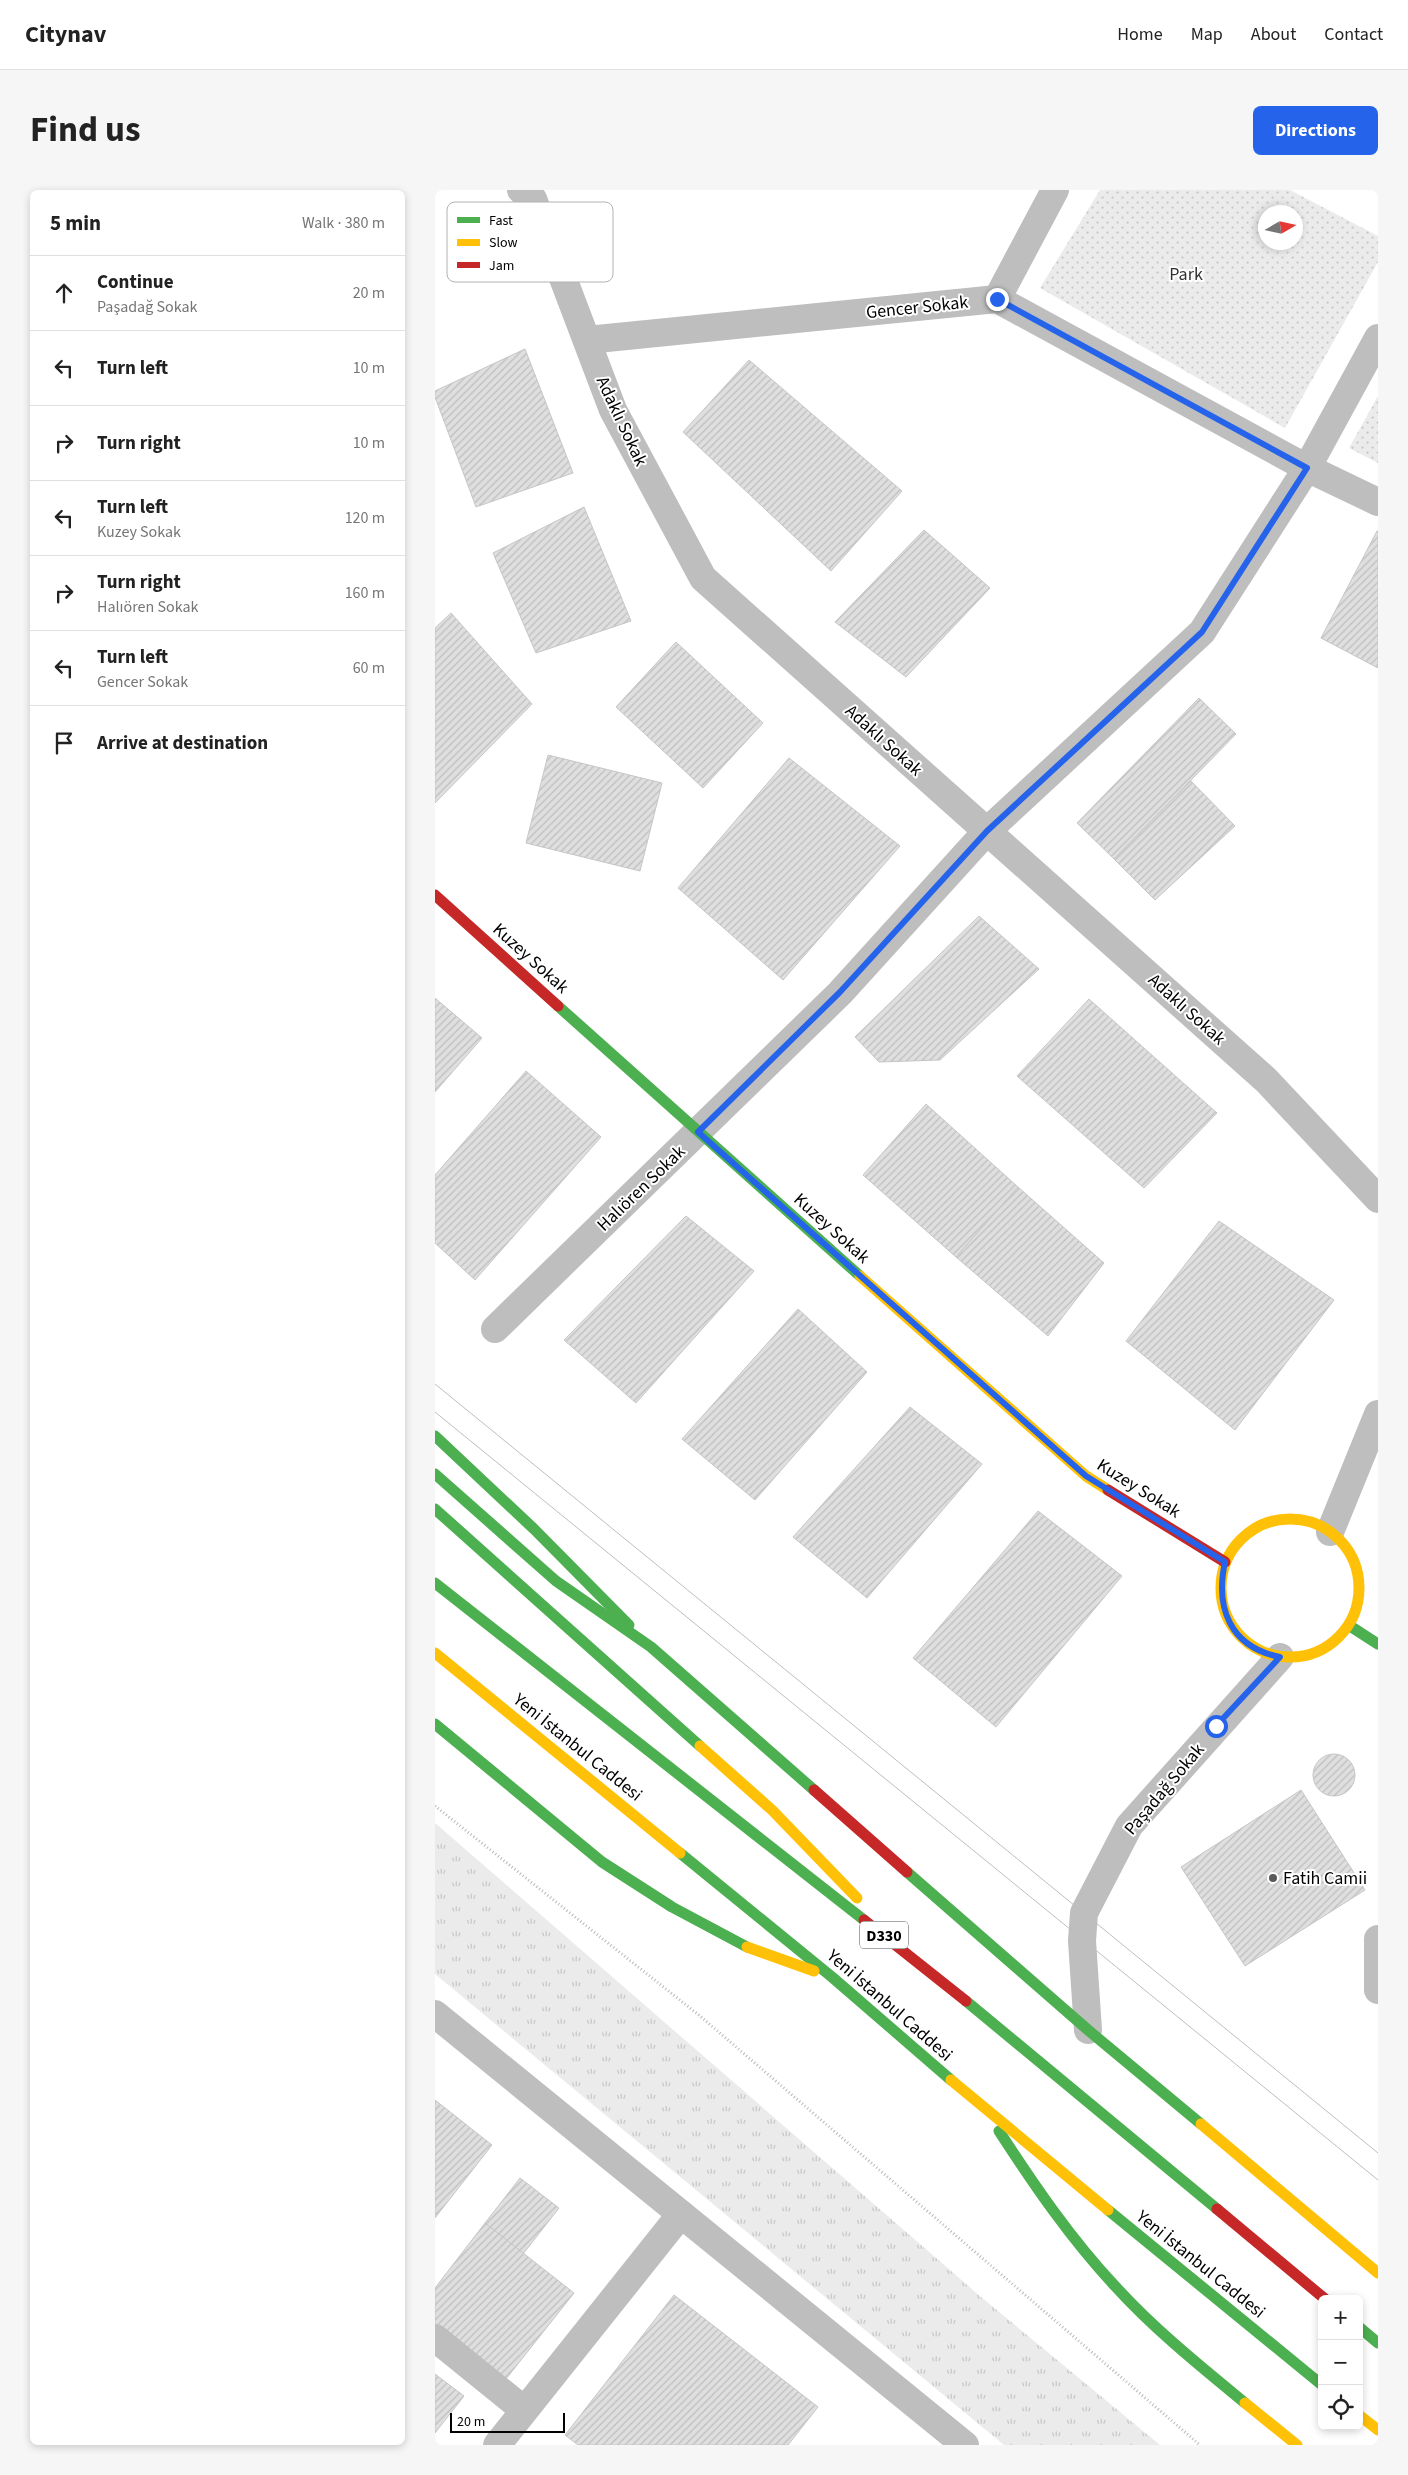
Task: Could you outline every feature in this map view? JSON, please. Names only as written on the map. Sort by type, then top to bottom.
[{"type":"main road","name":"Kuzey Sokak","points":[[435,895],[698,1132],[1086,1476],[1225,1562]]},
{"type":"main road","points":[[435,1436],[534,1529],[651,1647],[1088,2030],[1378,2273]]},
{"type":"main road","points":[[435,1474],[556,1581],[651,1647]]},
{"type":"main road","points":[[435,1509],[772,1810],[835,1872],[907,1953]]},
{"type":"main road","points":[[1298,1518],[1320,1525],[1330,1532],[1339,1538],[1353,1556],[1360,1580],[1359,1603],[1350,1626],[1334,1643],[1313,1655],[1290,1659],[1267,1654],[1247,1644],[1232,1626],[1223,1606],[1221,1584],[1225,1562],[1237,1542],[1254,1528],[1276,1520],[1298,1518]]},
{"type":"main road","name":"D330","points":[[435,1583],[907,1953],[1320,2295]]},
{"type":"main road","points":[[1350,1626],[1378,1644]]},
{"type":"main road","name":"Yeni İstanbul Caddesi","points":[[435,1653],[832,1977],[984,2109],[1318,2381]]},
{"type":"main road","points":[[435,1724],[602,1862],[657,1897],[749,1948],[832,1977]]},
{"type":"main road","points":[[984,2109],[1040,2195],[1096,2266],[1159,2330],[1297,2445]]},
{"type":"main road","points":[[1363,2330],[1378,2342]]},
{"type":"main road","points":[[1363,2418],[1378,2430]]},
{"type":"street","points":[[1055,190],[997,299],[1307,468],[1378,502]]},
{"type":"street","name":"Adaklı Sokak","points":[[565,282],[613,410],[703,578],[1266,1080],[1378,1199]]},
{"type":"street","name":"Gencer Sokak","points":[[587,340],[997,299]]},
{"type":"street","name":"Halıören Sokak","points":[[495,1329],[840,992],[987,831],[1202,632],[1307,468],[1378,338]]},
{"type":"street","points":[[1330,1532],[1378,1414]]},
{"type":"street","name":"Paşadağ Sokak","points":[[1088,2030],[1082,1940],[1084,1912],[1129,1826],[1280,1657]]},
{"type":"street","points":[[1378,1939],[1378,1990]]},
{"type":"street","points":[[435,2014],[965,2445]]},
{"type":"street","points":[[497,2445],[681,2214]]},
{"type":"street","points":[[435,2338],[524,2410]]},
{"type":"path","points":[[435,1806],[700,2016],[1199,2445]]},
{"type":"green space","name":"Park","points":[[1100,190],[1290,190],[1378,236],[1378,262],[1285,428],[1040,288]]},
{"type":"green space","points":[[1378,396],[1378,463],[1349,448]]},
{"type":"green space","points":[[435,1823],[981,2297],[1160,2445],[1004,2445],[435,1974]]},
{"type":"building","points":[[525,349],[573,473],[476,507],[435,397],[435,391]]},
{"type":"building","points":[[749,360],[902,491],[831,571],[683,432]]},
{"type":"building","points":[[584,507],[631,621],[536,653],[493,553]]},
{"type":"building","points":[[924,530],[990,588],[906,677],[835,622]]},
{"type":"building","points":[[1378,531],[1378,668],[1321,638]]},
{"type":"building","points":[[451,613],[532,704],[435,803],[435,628]]},
{"type":"building","points":[[676,642],[763,723],[703,788],[616,707]]},
{"type":"building","points":[[1199,698],[1236,734],[1114,859],[1077,823]]},
{"type":"building","points":[[548,755],[662,783],[640,871],[526,843]]},
{"type":"building","points":[[789,758],[900,846],[783,980],[678,888]]},
{"type":"building","points":[[1191,781],[1235,826],[1155,900],[1114,859]]},
{"type":"building","points":[[979,916],[1039,969],[940,1060],[879,1062],[855,1037]]},
{"type":"building","points":[[435,998],[482,1038],[435,1092]]},
{"type":"building","points":[[1089,999],[1217,1113],[1144,1188],[1017,1076]]},
{"type":"building","points":[[526,1071],[601,1137],[475,1280],[435,1243],[435,1175]]},
{"type":"building","points":[[926,1104],[1018,1187],[956,1257],[863,1175]]},
{"type":"building","points":[[1018,1187],[1104,1263],[1048,1336],[956,1257]]},
{"type":"building","points":[[686,1216],[754,1271],[636,1403],[564,1340]]},
{"type":"building","points":[[1219,1221],[1334,1300],[1235,1430],[1126,1341]]},
{"type":"building","points":[[798,1309],[867,1372],[755,1500],[682,1439]]},
{"type":"building","points":[[910,1407],[982,1464],[867,1598],[793,1537]]},
{"type":"building","points":[[1038,1511],[1122,1576],[996,1727],[913,1658]]},
{"type":"building","points":[[1330,1754],[1338,1754],[1349,1760],[1355,1775],[1349,1790],[1338,1796],[1330,1796],[1319,1790],[1313,1779],[1313,1771],[1319,1760]]},
{"type":"building","name":"Fatih Camii","points":[[1301,1790],[1365,1890],[1245,1966],[1181,1867]]},
{"type":"building","points":[[435,2100],[492,2145],[435,2218]]},
{"type":"building","points":[[520,2178],[559,2208],[523,2254],[485,2223]]},
{"type":"building","points":[[485,2223],[574,2293],[506,2379],[435,2323],[435,2288]]},
{"type":"building","points":[[674,2295],[818,2407],[788,2445],[578,2445],[565,2435]]},
{"type":"building","points":[[435,2374],[464,2396],[435,2433]]},
{"type":"tram line","points":[[435,1384],[1378,2153]]},
{"type":"tram line","points":[[435,1412],[1378,2180]]},
{"type":"traffic: fast","points":[[558,1006],[860,1276]]},
{"type":"traffic: fast","points":[[435,1436],[534,1529],[629,1625]]},
{"type":"traffic: fast","points":[[435,1474],[556,1581],[651,1647],[814,1790]]},
{"type":"traffic: fast","points":[[435,1509],[700,1746]]},
{"type":"traffic: fast","points":[[435,1583],[864,1920]]},
{"type":"traffic: fast","points":[[1350,1626],[1378,1644]]},
{"type":"traffic: fast","points":[[435,1724],[602,1862],[672,1907],[747,1947]]},
{"type":"traffic: fast","points":[[680,1853],[832,1977],[951,2080]]},
{"type":"traffic: fast","points":[[907,1872],[1088,2030],[1201,2124]]},
{"type":"traffic: fast","points":[[966,2001],[1217,2209]]},
{"type":"traffic: fast","points":[[999,2131],[1083,2250],[1115,2286],[1161,2332],[1245,2403]]},
{"type":"traffic: fast","points":[[1108,2210],[1318,2382]]},
{"type":"traffic: fast","points":[[1363,2330],[1378,2343]]},
{"type":"traffic: slow","points":[[860,1276],[1086,1476],[1108,1490]]},
{"type":"traffic: slow","points":[[1290,1519],[1304,1520],[1317,1524],[1329,1530],[1339,1539],[1348,1549],[1354,1561],[1358,1574],[1359,1588],[1358,1602],[1354,1615],[1348,1627],[1339,1637],[1329,1646],[1317,1652],[1304,1656],[1290,1657],[1276,1656],[1263,1652],[1251,1646],[1241,1637],[1232,1627],[1226,1615],[1222,1602],[1221,1588],[1222,1574],[1226,1561],[1232,1549],[1241,1539],[1251,1530],[1263,1524],[1276,1520],[1290,1519]]},
{"type":"traffic: slow","points":[[435,1653],[680,1853]]},
{"type":"traffic: slow","points":[[700,1746],[772,1810],[857,1898]]},
{"type":"traffic: slow","points":[[747,1947],[814,1971]]},
{"type":"traffic: slow","points":[[951,2080],[1108,2210]]},
{"type":"traffic: slow","points":[[1201,2124],[1378,2273]]},
{"type":"traffic: slow","points":[[1245,2403],[1297,2445]]},
{"type":"traffic: slow","points":[[1363,2418],[1378,2430]]},
{"type":"traffic: jam","points":[[435,895],[558,1006]]},
{"type":"traffic: jam","points":[[1108,1490],[1225,1562]]},
{"type":"traffic: jam","points":[[814,1790],[907,1872]]},
{"type":"traffic: jam","points":[[864,1920],[966,2001]]},
{"type":"traffic: jam","points":[[1217,2209],[1320,2295]]},
{"type":"place","name":"Fatih Camii","points":[[1273,1878]]},
{"type":"route","points":[[997,299],[1307,468],[1202,632],[987,831],[840,992],[698,1132],[1086,1476],[1225,1562],[1221,1584],[1223,1606],[1232,1626],[1247,1644],[1267,1654],[1280,1657],[1216,1726]]}]
